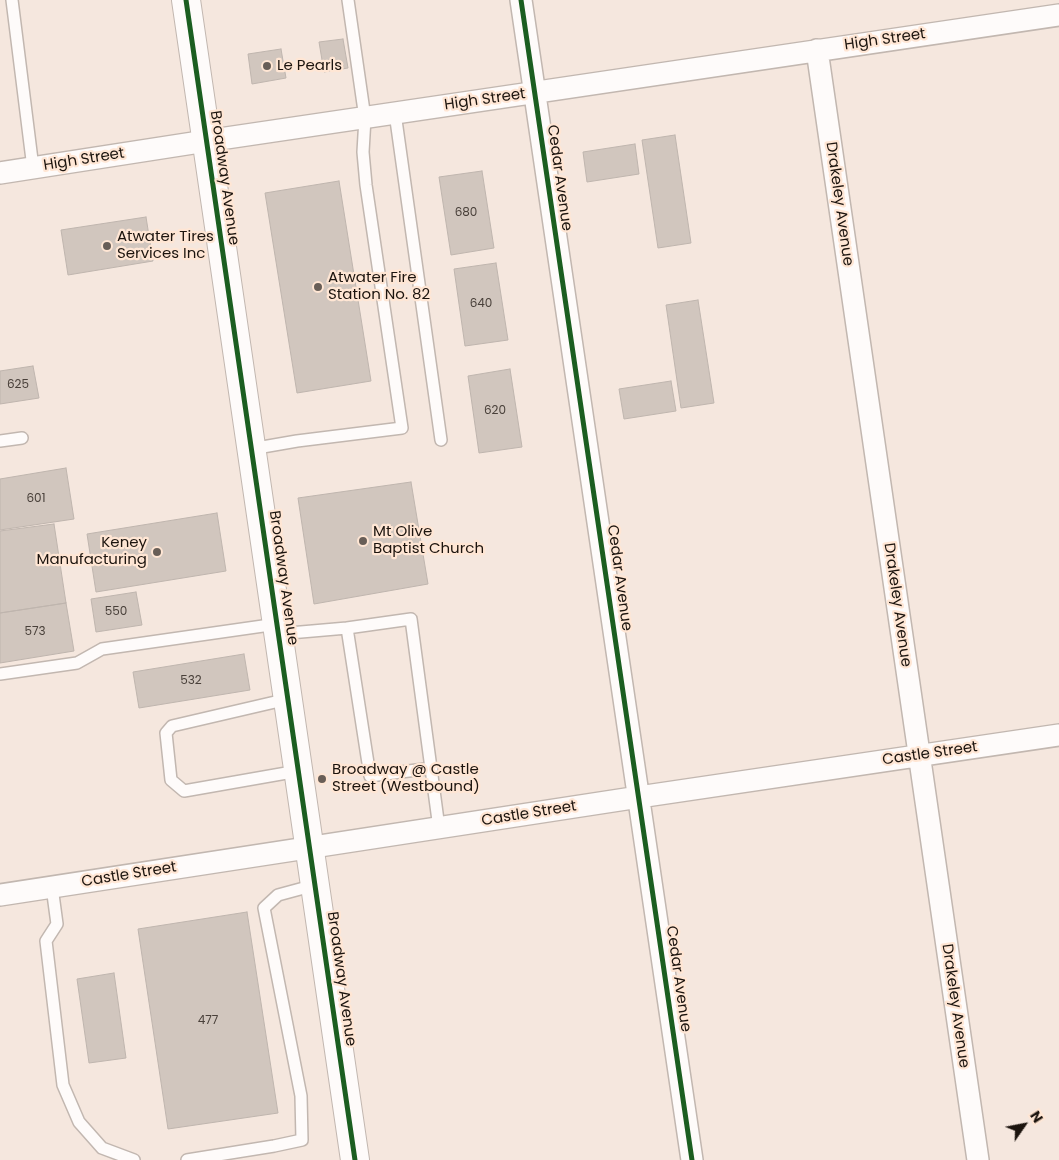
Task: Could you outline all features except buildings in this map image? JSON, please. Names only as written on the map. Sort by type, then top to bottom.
[{"type":"street","name":"Broadway Avenue","points":[[186,0],[355,1160]]},
{"type":"street","name":"Cedar Avenue","points":[[521,0],[692,1160]]},
{"type":"street","name":"High Street","points":[[0,173],[1059,15]]},
{"type":"street","name":"Drakeley Avenue","points":[[817,50],[978,1160]]},
{"type":"street","name":"Castle Street","points":[[0,895],[638,797],[1059,735]]},
{"type":"lane","points":[[12,0],[33,168]]},
{"type":"lane","points":[[251,449],[297,441],[402,428],[366,185],[363,152],[365,118],[348,0]]},
{"type":"lane","points":[[395,113],[441,440]]},
{"type":"lane","points":[[0,441],[22,438]]},
{"type":"lane","points":[[0,674],[77,664],[102,649],[277,629],[347,628],[411,619],[439,828]]},
{"type":"lane","points":[[347,628],[370,776],[432,768]]},
{"type":"lane","points":[[288,699],[172,726],[166,733],[171,780],[184,791],[298,771]]},
{"type":"lane","points":[[187,1160],[265,1148],[302,1140],[301,1096],[264,908],[278,895],[315,885]]},
{"type":"lane","points":[[52,887],[57,924],[46,941],[63,1085],[79,1122],[102,1148],[134,1160]]},
{"type":"cycle path","points":[[186,0],[355,1160]]},
{"type":"cycle path","points":[[521,0],[692,1160]]},
{"type":"place","name":"Le Pearls","points":[[267,66]]},
{"type":"place","name":"Atwater Tires Services Inc","points":[[107,246]]},
{"type":"place","name":"Atwater Fire Station No. 82","points":[[318,287]]},
{"type":"place","name":"Mt Olive Baptist Church","points":[[363,541]]},
{"type":"place","name":"Keney Manufacturing","points":[[157,552]]},
{"type":"place","name":"Broadway @ Castle Street (Westbound)","points":[[322,779]]}]
